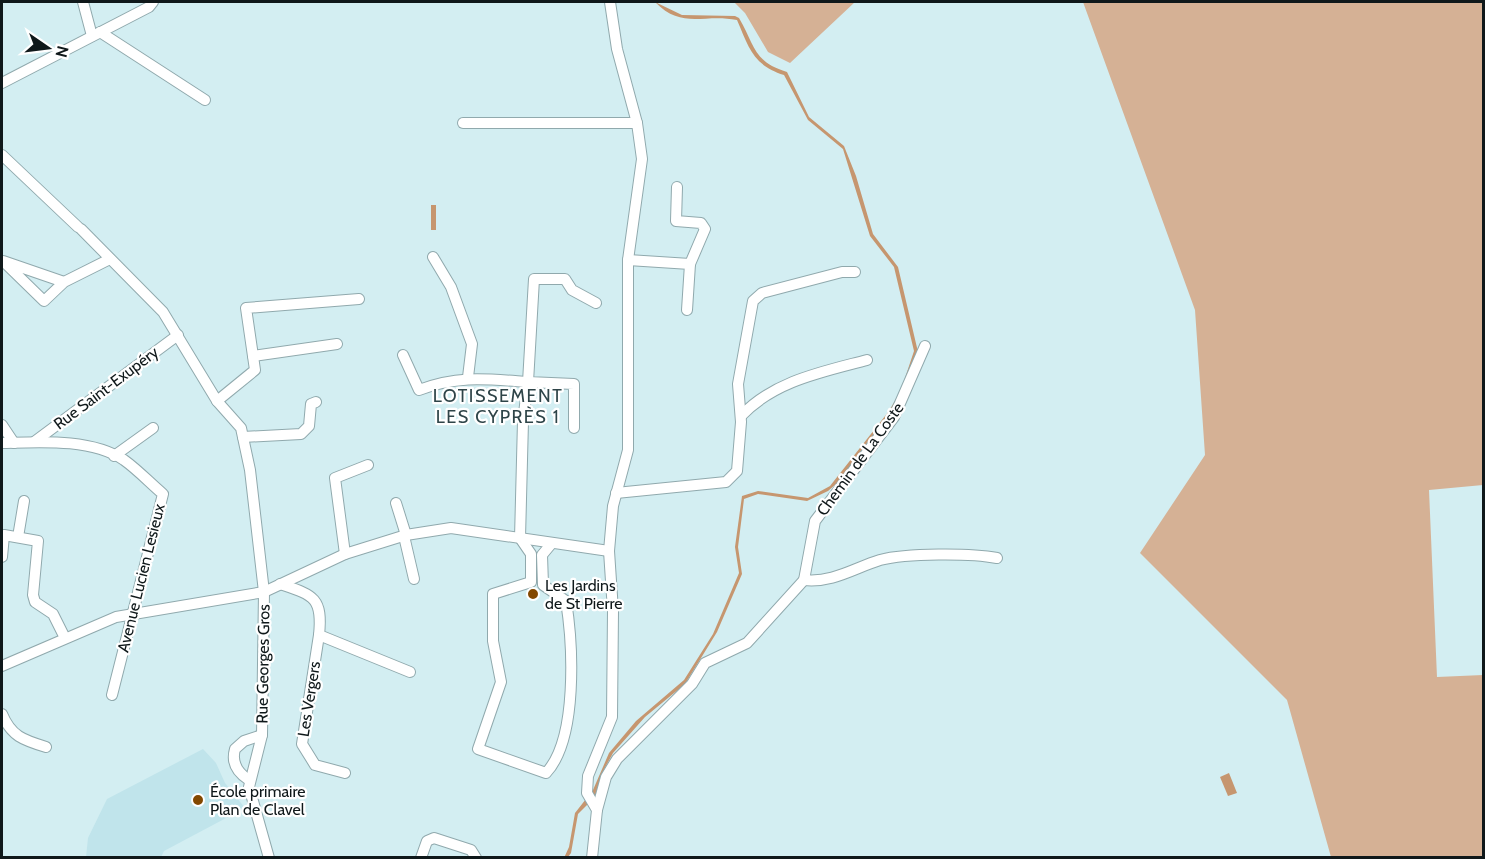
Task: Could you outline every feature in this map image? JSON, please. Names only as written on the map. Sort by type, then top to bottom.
[{"type":"street","points":[[83,2],[96,34],[205,100]]},
{"type":"street","points":[[2,83],[149,7],[153,2]]},
{"type":"street","points":[[595,808],[587,793],[588,776],[612,717],[613,611],[609,551],[616,493],[628,450],[628,261],[642,159],[637,123],[617,50],[610,2]]},
{"type":"street","points":[[463,123],[637,123]]},
{"type":"street","points":[[2,154],[80,228],[163,312],[217,401],[241,428],[243,437],[301,434],[309,426],[310,404],[316,402]]},
{"type":"street","points":[[677,187],[676,221],[701,223],[705,229],[690,264],[687,310]]},
{"type":"street","points":[[434,257],[451,287],[472,344],[468,377]]},
{"type":"street","points":[[64,282],[3,261],[44,301],[64,282],[110,259]]},
{"type":"street","points":[[628,261],[690,264]]},
{"type":"street","points":[[616,493],[726,482],[737,471],[741,416],[738,384],[753,301],[762,292],[842,272],[855,272]]},
{"type":"street","points":[[537,583],[493,594],[493,641],[501,682],[478,749],[546,773],[556,762],[567,724],[570,626],[566,601],[537,583],[531,554],[520,538],[523,421],[528,382],[534,279],[565,279],[572,290],[596,303]]},
{"type":"street","points":[[217,401],[255,370],[246,308],[359,299]]},
{"type":"street","name":"Rue Saint-Exupéry","points":[[34,442],[178,334]]},
{"type":"street","points":[[253,356],[337,344]]},
{"type":"street","name":"Chemin de La Coste","points":[[804,580],[815,522],[894,417],[925,346]]},
{"type":"street","points":[[403,355],[419,390],[440,382],[468,377],[574,384],[574,428]]},
{"type":"street","points":[[741,416],[755,401],[783,385],[867,360]]},
{"type":"street","points":[[2,425],[14,443]]},
{"type":"street","points":[[114,456],[153,428]]},
{"type":"street","name":"Rue Georges Gros","points":[[243,437],[250,470],[264,592],[262,735],[258,760],[249,780],[249,787],[269,858]]},
{"type":"street","name":"Avenue Lucien Lesieux","points":[[2,443],[34,442],[93,447],[123,459],[163,494],[112,695]]},
{"type":"street","points":[[345,554],[335,478],[368,465]]},
{"type":"street","points":[[18,537],[24,501]]},
{"type":"street","points":[[396,503],[414,579]]},
{"type":"street","points":[[2,666],[64,638],[131,614],[264,592],[345,554],[405,536],[451,528],[609,551]]},
{"type":"street","points":[[2,557],[4,535],[38,542],[33,596],[35,602],[53,614],[64,638]]},
{"type":"street","points":[[537,583],[542,555],[552,543]]},
{"type":"street","points":[[592,858],[595,808],[606,777],[617,759],[692,684],[705,663],[747,643],[804,580],[830,579],[884,559],[972,553],[997,558]]},
{"type":"street","name":"Les Vergers","points":[[280,584],[308,594],[317,602],[321,616],[302,744],[315,765],[345,773]]},
{"type":"street","name":"Les Vergers","points":[[319,635],[410,672]]},
{"type":"street","points":[[2,714],[9,730],[46,747]]},
{"type":"street","name":"Rue Georges Gros","points":[[249,780],[241,775],[234,764],[234,749],[244,741],[262,735]]},
{"type":"street","points":[[421,858],[427,841],[434,838],[471,850],[476,858]]},
{"type":"shaded area","points":[[655,2],[682,15],[739,18],[761,58],[787,72],[809,117],[844,146],[856,176],[873,234],[898,267],[918,352],[908,383],[887,420],[843,478],[828,491],[807,501],[758,494],[744,499],[738,547],[742,574],[717,632],[685,684],[645,717],[613,753],[601,775],[595,797],[578,814],[571,853],[564,858],[569,847],[575,813],[593,790],[609,753],[636,721],[684,680],[713,634],[739,573],[735,547],[742,496],[758,491],[808,498],[830,486],[889,411],[901,390],[914,351],[894,267],[870,236],[843,149],[808,120],[784,75],[765,66],[753,54],[737,20],[684,18],[665,11]]},
{"type":"shaded area","points":[[734,2],[855,2],[790,63],[768,52],[745,13]]},
{"type":"shaded area","points":[[1083,2],[1483,2],[1483,485],[1429,490],[1437,677],[1483,675],[1483,857],[1331,857],[1287,700],[1140,553],[1205,455],[1195,310]]},
{"type":"shaded area","points":[[431,205],[436,205],[436,230],[431,230]]},
{"type":"shaded area","points":[[203,749],[216,763],[225,783],[245,808],[164,851],[161,857],[86,857],[88,838],[107,799]]},
{"type":"shaded area","points":[[1229,773],[1237,793],[1228,796],[1220,777]]},
{"type":"place","name":"Les Jardins de St Pierre","points":[[533,594]]},
{"type":"place","name":"École primaire Plan de Clavel","points":[[198,800]]},
{"type":"district","name":"LOTISSEMENT LES CYPRÈS 1","points":[[498,406]]}]
